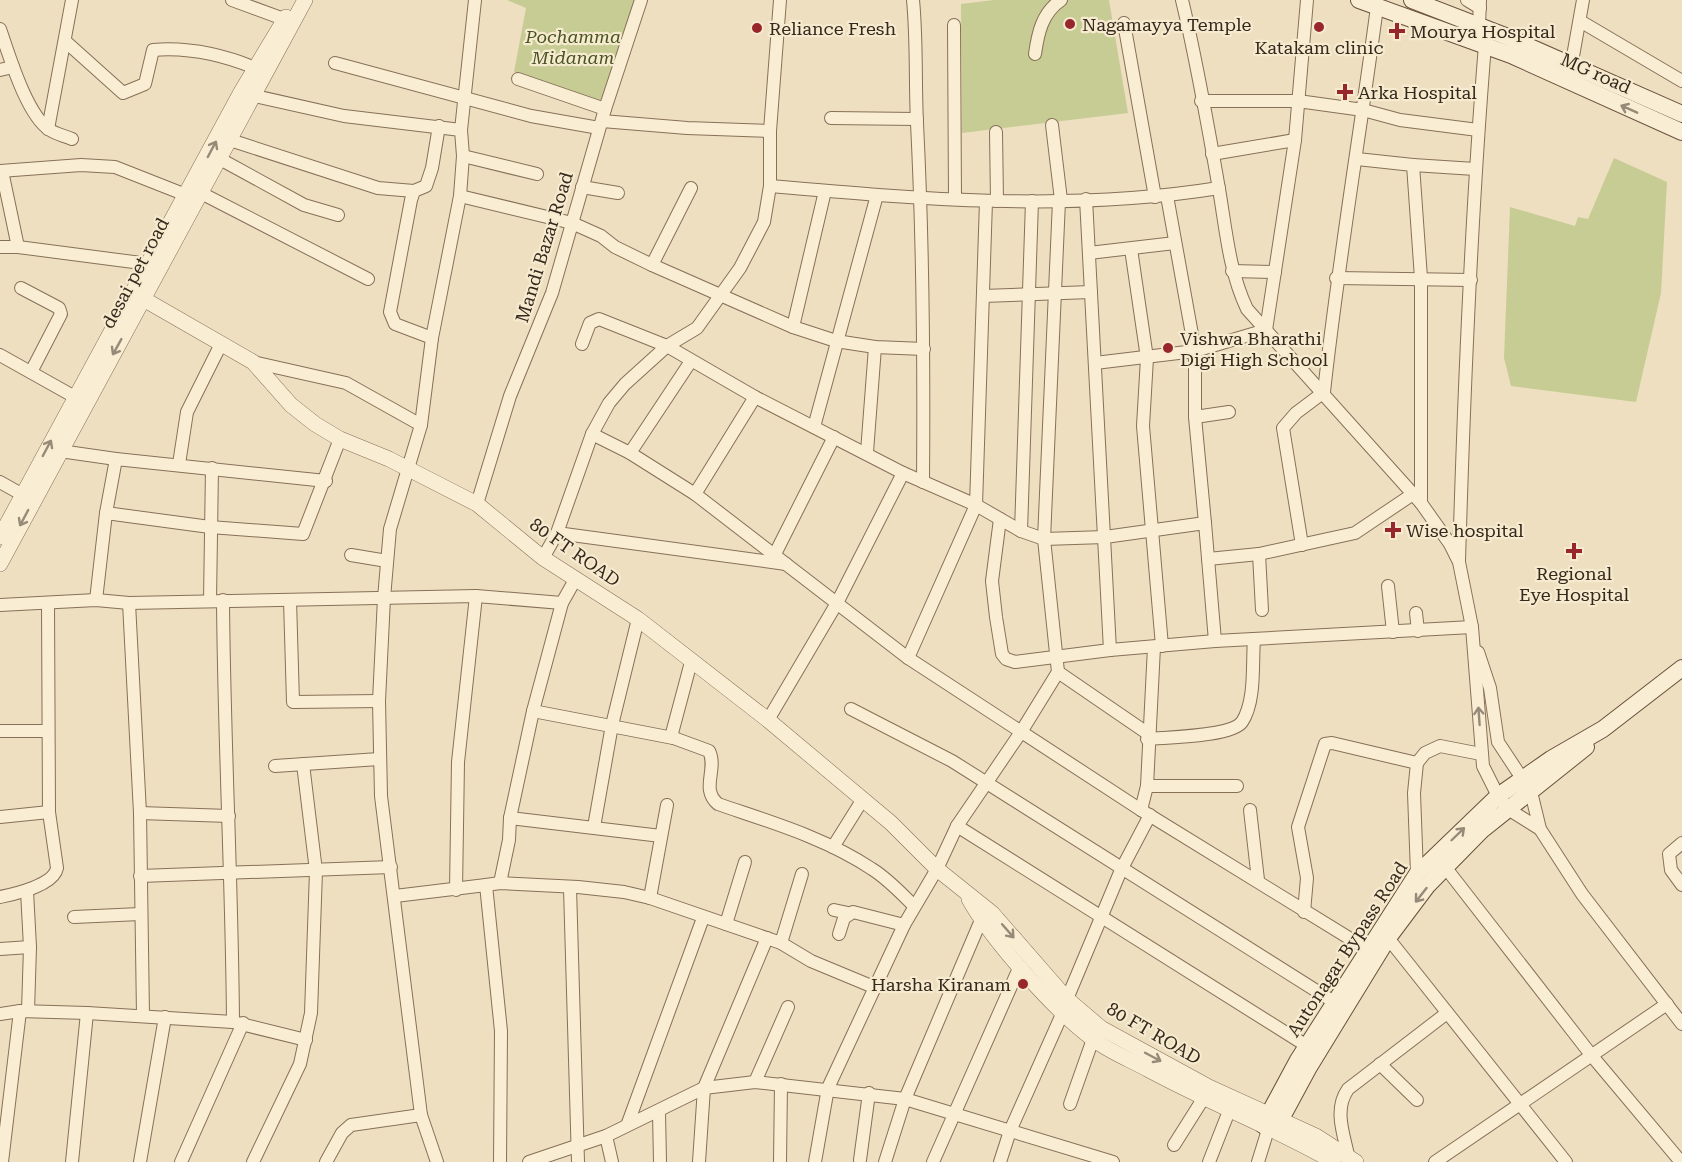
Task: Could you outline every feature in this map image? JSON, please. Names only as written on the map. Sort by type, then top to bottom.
[{"type":"main road","name":"MG road","points":[[1359,0],[1485,45],[1682,132]]},
{"type":"main road","name":"MG road","points":[[1412,0],[1572,65],[1682,114]]},
{"type":"main road","name":"Autonagar Bypass Road","points":[[1272,1122],[1417,874],[1440,861],[1503,803],[1682,668]]},
{"type":"main road","name":"Autonagar Bypass Road","points":[[1372,952],[1388,938],[1440,861]]},
{"type":"main road","name":"Autonagar Bypass Road","points":[[1272,1122],[1307,1046],[1339,1006]]},
{"type":"street","points":[[48,129],[72,0]]},
{"type":"street","points":[[232,0],[289,21]]},
{"type":"street","name":"desai pet road","points":[[0,537],[139,295],[289,21],[296,0]]},
{"type":"street","name":"desai pet road","points":[[139,295],[149,264],[194,194],[220,159],[230,140],[248,94],[255,68],[305,0]]},
{"type":"street","points":[[437,1162],[421,1115],[379,759],[380,701],[384,598],[390,529],[410,469],[421,424],[432,338],[460,196],[463,156],[461,130],[475,0]]},
{"type":"street","name":"Mandi Bazar Road","points":[[477,504],[510,396],[552,293],[602,119],[641,0]]},
{"type":"street","points":[[543,558],[557,533],[592,434],[609,403],[625,384],[667,346],[696,328],[740,268],[764,222],[770,186],[770,131],[780,0]]},
{"type":"street","points":[[913,0],[917,40],[917,119],[922,197],[923,482]]},
{"type":"street","points":[[1035,54],[1039,27],[1054,5],[1061,0]]},
{"type":"street","points":[[1182,0],[1219,188],[1232,271],[1247,309],[1324,392],[1417,499],[1459,562]]},
{"type":"street","points":[[1266,330],[1295,140],[1307,0]]},
{"type":"street","points":[[1467,0],[1480,4],[1479,26],[1485,45],[1475,169],[1471,280],[1464,369],[1459,562],[1472,627],[1481,754],[1486,774],[1503,803],[1540,829]]},
{"type":"street","points":[[1568,82],[1583,0]]},
{"type":"street","points":[[1302,545],[1283,428],[1296,413],[1324,392],[1336,278],[1357,159],[1377,6]]},
{"type":"street","points":[[1580,21],[1682,81]]},
{"type":"street","points":[[1124,24],[1161,197],[1175,243],[1195,351],[1195,417],[1215,641]]},
{"type":"street","points":[[954,25],[955,199]]},
{"type":"street","points":[[0,29],[13,67],[33,110],[48,129],[72,139]]},
{"type":"street","points":[[65,41],[123,93],[145,84],[153,50],[176,48],[224,55],[255,68]]},
{"type":"street","points":[[334,63],[531,116],[602,119],[687,128],[770,131]]},
{"type":"street","points":[[0,70],[13,67]]},
{"type":"street","points":[[518,79],[602,119]]},
{"type":"street","points":[[248,94],[344,116],[461,130]]},
{"type":"street","points":[[1202,101],[1298,101],[1363,110],[1400,120],[1478,130]]},
{"type":"street","points":[[831,118],[917,119]]},
{"type":"street","points":[[815,1162],[828,1088],[904,925],[937,869],[957,826],[1021,732],[1058,672],[1044,539],[1060,200],[1052,125]]},
{"type":"street","points":[[230,140],[378,188],[414,191],[426,186],[430,177],[440,126]]},
{"type":"street","points":[[908,658],[976,505],[983,296],[996,132]]},
{"type":"street","points":[[1212,154],[1295,140]]},
{"type":"street","points":[[463,156],[537,174]]},
{"type":"street","points":[[220,159],[304,205],[338,215]]},
{"type":"street","points":[[1357,159],[1475,169]]},
{"type":"street","points":[[18,247],[1,171],[81,165],[115,167],[194,194],[368,279]]},
{"type":"street","points":[[1413,165],[1421,278],[1417,499]]},
{"type":"street","points":[[770,186],[991,201],[1161,197],[1219,188]]},
{"type":"street","points":[[582,187],[618,193]]},
{"type":"street","points":[[652,266],[691,188]]},
{"type":"street","points":[[414,191],[391,318],[395,324],[432,338]]},
{"type":"street","points":[[793,327],[825,191]]},
{"type":"street","points":[[814,427],[877,195]]},
{"type":"street","points":[[460,196],[572,223],[601,236],[621,250],[652,266],[793,327],[836,341],[874,347],[924,349]]},
{"type":"street","points":[[1086,199],[1110,650]]},
{"type":"street","points":[[1021,531],[1032,201]]},
{"type":"street","points":[[1089,253],[1175,243]]},
{"type":"street","points":[[0,247],[18,247],[149,264]]},
{"type":"street","points":[[1000,1162],[1010,1131],[1102,919],[1145,813],[1147,736],[1158,647],[1154,530],[1143,426],[1146,358],[1131,249]]},
{"type":"street","points":[[1232,271],[1275,272]]},
{"type":"street","points":[[1336,278],[1471,280]]},
{"type":"street","points":[[21,288],[59,308],[61,314],[31,372]]},
{"type":"street","points":[[983,296],[1091,292]]},
{"type":"street","name":"80 FT ROAD","points":[[139,295],[253,362],[291,405],[315,424],[340,439],[410,469],[477,504],[543,558],[638,619],[768,720],[862,799],[937,869],[992,913],[1092,1039],[1229,1111],[1272,1122]]},
{"type":"street","points":[[582,344],[590,323],[599,319],[667,346],[755,397],[867,452],[903,473],[976,505],[1021,531],[1044,539],[1105,537],[1205,523]]},
{"type":"street","points":[[1095,363],[1195,351],[1266,330]]},
{"type":"street","points":[[179,464],[187,412],[221,344]]},
{"type":"street","points":[[867,452],[874,347]]},
{"type":"street","points":[[0,355],[80,400]]},
{"type":"street","points":[[630,453],[691,361]]},
{"type":"street","points":[[253,362],[346,383],[421,424]]},
{"type":"street","points":[[694,494],[755,397]]},
{"type":"street","name":"desai pet road","points":[[0,564],[60,451],[80,400]]},
{"type":"street","points":[[1195,417],[1229,412]]},
{"type":"street","points":[[592,434],[630,453],[694,494],[908,658],[1145,813],[1258,880],[1304,912],[1372,952]]},
{"type":"street","points":[[775,554],[834,437]]},
{"type":"street","points":[[106,513],[210,527],[303,534],[326,481],[340,439]]},
{"type":"street","points":[[60,451],[326,481]]},
{"type":"street","points":[[96,600],[106,513],[116,459]]},
{"type":"street","points":[[210,600],[212,468]]},
{"type":"street","points":[[768,720],[837,603],[903,473]]},
{"type":"street","points":[[0,483],[23,495]]},
{"type":"street","points":[[1208,559],[1259,554],[1355,533],[1417,499]]},
{"type":"street","points":[[1000,519],[992,581],[1002,654],[1006,659],[1015,662],[1110,650],[1215,641],[1472,627]]},
{"type":"street","points":[[557,533],[786,564]]},
{"type":"street","points":[[1259,554],[1262,610]]},
{"type":"street","points":[[351,555],[387,561]]},
{"type":"street","points":[[500,883],[509,840],[510,818],[533,711],[562,603],[576,578]]},
{"type":"street","points":[[1388,586],[1393,632]]},
{"type":"street","points":[[0,605],[96,600],[129,603],[476,596],[562,603]]},
{"type":"street","points":[[456,890],[458,762],[476,596]]},
{"type":"street","points":[[181,1162],[238,1023],[223,600]]},
{"type":"street","points":[[290,600],[293,702],[380,701]]},
{"type":"street","points":[[129,603],[140,813],[143,1015]]},
{"type":"street","points":[[0,897],[27,891],[56,873],[49,812],[48,604]]},
{"type":"street","points":[[1416,613],[1418,631]]},
{"type":"street","points":[[594,827],[612,725],[638,619]]},
{"type":"street","points":[[1058,672],[1147,736],[1225,731],[1239,725],[1243,720],[1250,697],[1254,639]]},
{"type":"street","points":[[1474,645],[1486,671],[1498,742],[1526,786],[1540,829],[1582,894],[1682,1024]]},
{"type":"street","points":[[673,738],[691,662]]},
{"type":"street","points":[[851,709],[892,728],[985,782],[1339,1006]]},
{"type":"street","points":[[533,711],[673,738],[709,751],[711,759],[708,791],[711,798],[718,804],[833,847],[874,870],[914,906]]},
{"type":"street","points":[[0,731],[47,731]]},
{"type":"street","points":[[1304,912],[1307,878],[1298,827],[1325,744],[1332,743],[1417,763]]},
{"type":"street","points":[[1417,874],[1414,793],[1417,763],[1425,753],[1440,746],[1481,754]]},
{"type":"street","points":[[275,766],[379,759]]},
{"type":"street","points":[[254,1162],[289,1092],[306,1040],[311,1013],[316,871],[303,764]]},
{"type":"street","points":[[1147,786],[1237,786]]},
{"type":"street","points":[[833,847],[862,799]]},
{"type":"street","points":[[650,898],[667,805]]},
{"type":"street","points":[[1250,810],[1258,880]]},
{"type":"street","points":[[0,817],[49,812]]},
{"type":"street","points":[[140,813],[229,816]]},
{"type":"street","points":[[510,818],[661,836]]},
{"type":"street","points":[[957,826],[1307,1046]]},
{"type":"street","points":[[1682,843],[1670,854],[1669,863],[1682,885]]},
{"type":"street","points":[[1440,861],[1592,1056],[1681,1162]]},
{"type":"street","points":[[726,924],[745,862]]},
{"type":"street","points":[[140,876],[391,867]]},
{"type":"street","points":[[781,943],[802,874]]},
{"type":"street","points":[[395,896],[500,883],[624,892],[650,898],[781,943],[811,961],[876,988]]},
{"type":"street","points":[[486,885],[501,1031],[500,1162]]},
{"type":"street","points":[[570,888],[578,1162]]},
{"type":"street","points":[[2,1162],[24,1011],[30,947],[27,891]]},
{"type":"street","name":"80 FT ROAD","points":[[965,892],[981,920],[1020,966],[1065,1005],[1120,1040],[1346,1160]]},
{"type":"street","points":[[834,910],[848,913],[861,912],[904,925]]},
{"type":"street","points":[[839,934],[848,913]]},
{"type":"street","points":[[74,917],[140,914]]},
{"type":"street","points":[[628,1123],[703,918]]},
{"type":"street","points":[[885,1162],[905,1099],[981,920]]},
{"type":"street","points":[[699,1162],[704,1088],[767,938]]},
{"type":"street","points":[[1388,938],[1566,1162]]},
{"type":"street","points":[[0,949],[30,947]]},
{"type":"street","points":[[933,1162],[953,1112],[1020,966]]},
{"type":"street","points":[[1435,1162],[1667,1005]]},
{"type":"street","points":[[755,1082],[788,1007]]},
{"type":"street","points":[[0,1014],[24,1011],[143,1015],[238,1023],[306,1040]]},
{"type":"street","points":[[72,1162],[87,1013]]},
{"type":"street","points":[[1346,1160],[1340,1104],[1348,1089],[1447,1013]]},
{"type":"street","points":[[140,1162],[165,1017]]},
{"type":"street","points":[[1070,1104],[1092,1039]]},
{"type":"street","points":[[1380,1064],[1417,1100]]},
{"type":"street","points":[[529,1162],[606,1136],[628,1123],[659,1112],[704,1088],[755,1082],[828,1088],[905,1099],[1113,1162]]},
{"type":"street","points":[[780,1162],[781,1083]]},
{"type":"street","points":[[860,1160],[869,1094]]},
{"type":"street","points":[[1174,1145],[1203,1099]]},
{"type":"street","points":[[1209,1162],[1229,1111]]},
{"type":"street","points":[[659,1112],[660,1162]]},
{"type":"street","points":[[326,1162],[342,1133],[351,1125],[421,1115]]},
{"type":"street","points":[[1258,1162],[1272,1122]]},
{"type":"street","points":[[606,1136],[612,1162]]},
{"type":"green space","name":"Pochamma Midanam","points":[[507,0],[637,0],[600,106],[514,72],[526,8]]},
{"type":"green space","points":[[994,0],[1109,0],[1128,113],[962,133],[961,4]]},
{"type":"green space","points":[[1614,158],[1667,182],[1661,293],[1636,402],[1511,386],[1504,358],[1510,207],[1575,226],[1578,217],[1588,219]]},
{"type":"place","name":"Nagamayya Temple","points":[[1070,24]]},
{"type":"place","name":"Katakam clinic","points":[[1319,27]]},
{"type":"place","name":"Reliance Fresh","points":[[757,28]]},
{"type":"place","name":"Mourya Hospital","points":[[1397,31]]},
{"type":"place","name":"Arka Hospital","points":[[1345,92]]},
{"type":"place","name":"Vishwa Bharathi Digi High School","points":[[1168,348]]},
{"type":"place","name":"Wise hospital","points":[[1393,530]]},
{"type":"place","name":"Regional Eye Hospital","points":[[1574,551]]},
{"type":"place","name":"Harsha Kiranam","points":[[1023,984]]}]
